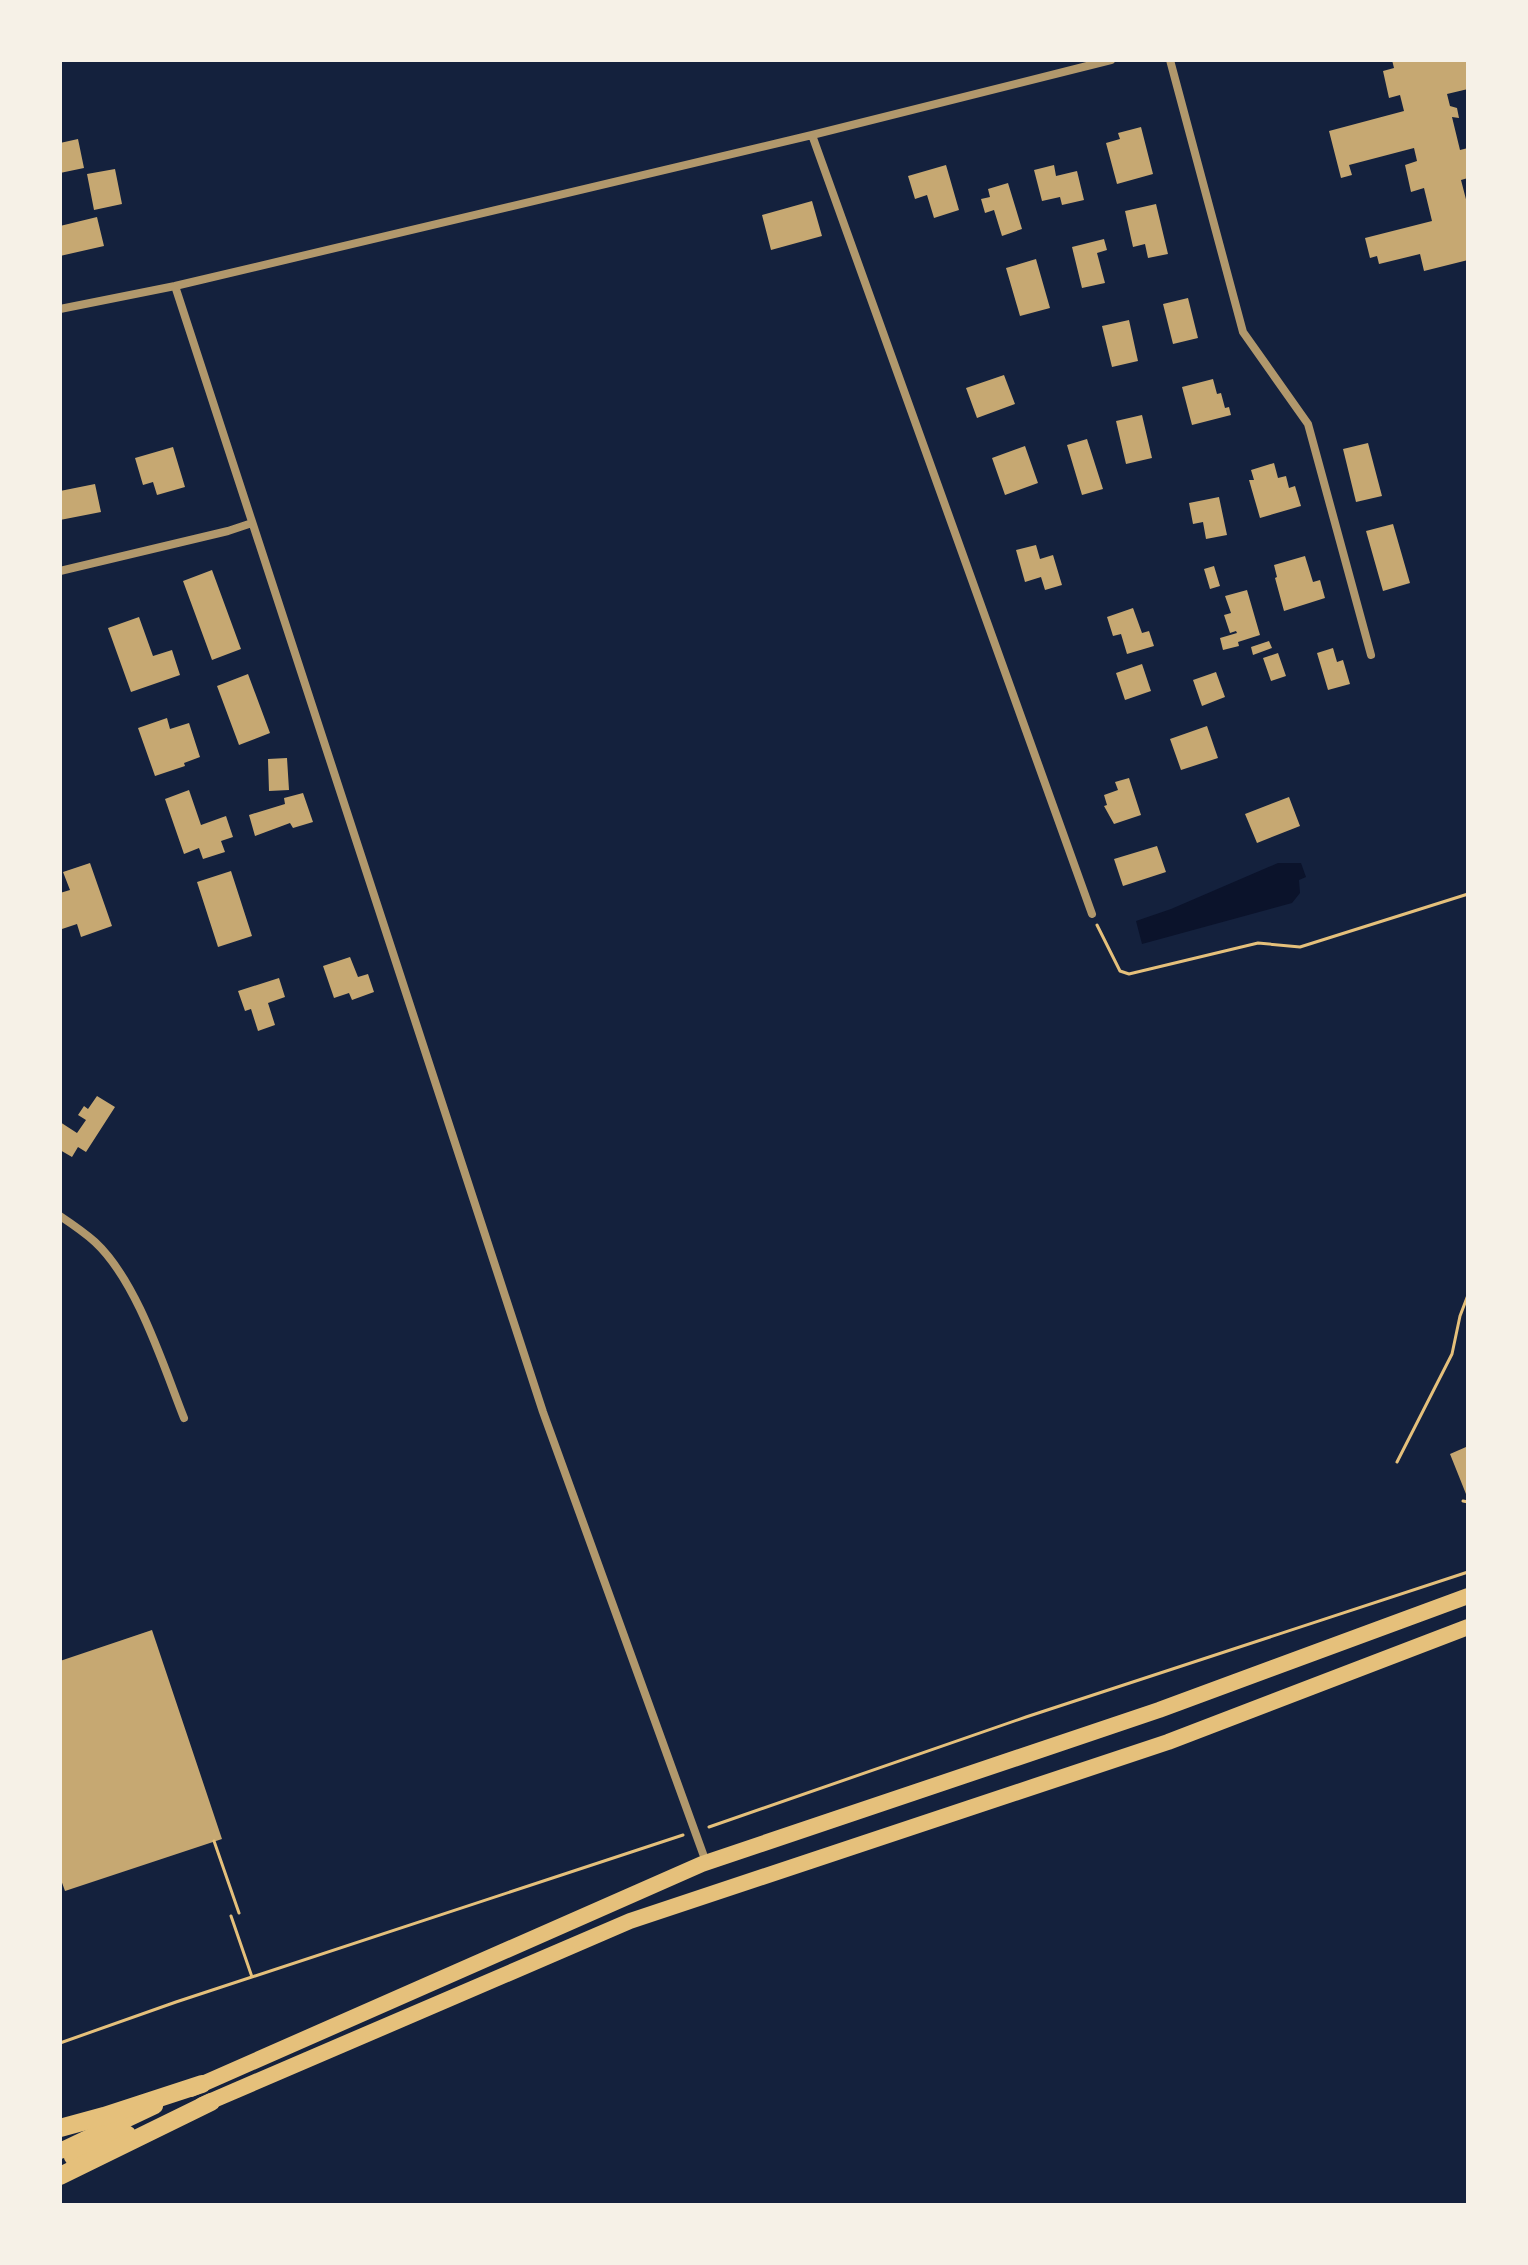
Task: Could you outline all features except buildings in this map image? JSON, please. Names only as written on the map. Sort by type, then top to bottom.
[{"type":"highway","points":[[60,2128],[202,2084]]},
{"type":"highway","points":[[60,2176],[211,2102]]},
{"type":"main road","points":[[60,2151],[202,2084],[706,1862],[1159,1710],[1468,1596]]},
{"type":"main road","points":[[60,2161],[211,2102],[630,1921],[1168,1742],[1468,1627]]},
{"type":"street","points":[[60,309],[175,286],[812,135],[1111,60]]},
{"type":"street","points":[[1170,60],[1243,332],[1308,424],[1371,655]]},
{"type":"street","points":[[812,135],[1092,914]]},
{"type":"street","points":[[175,286],[543,1412],[706,1862]]},
{"type":"street","points":[[60,571],[252,523]]},
{"type":"street","points":[[60,1216],[96,1243],[117,1269],[142,1314],[184,1418]]},
{"type":"path","points":[[1092,914],[1120,971],[1129,974],[1258,943],[1300,947],[1468,894]]},
{"type":"path","points":[[1397,1462],[1452,1354],[1468,1295]]},
{"type":"path","points":[[60,2043],[694,1832],[1026,1717],[1468,1572]]},
{"type":"path","points":[[214,1841],[239,1913]]},
{"type":"path","points":[[231,1916],[252,1977]]},
{"type":"water","points":[[1278,863],[1301,863],[1306,877],[1299,880],[1300,893],[1292,903],[1142,944],[1136,921]]}]
